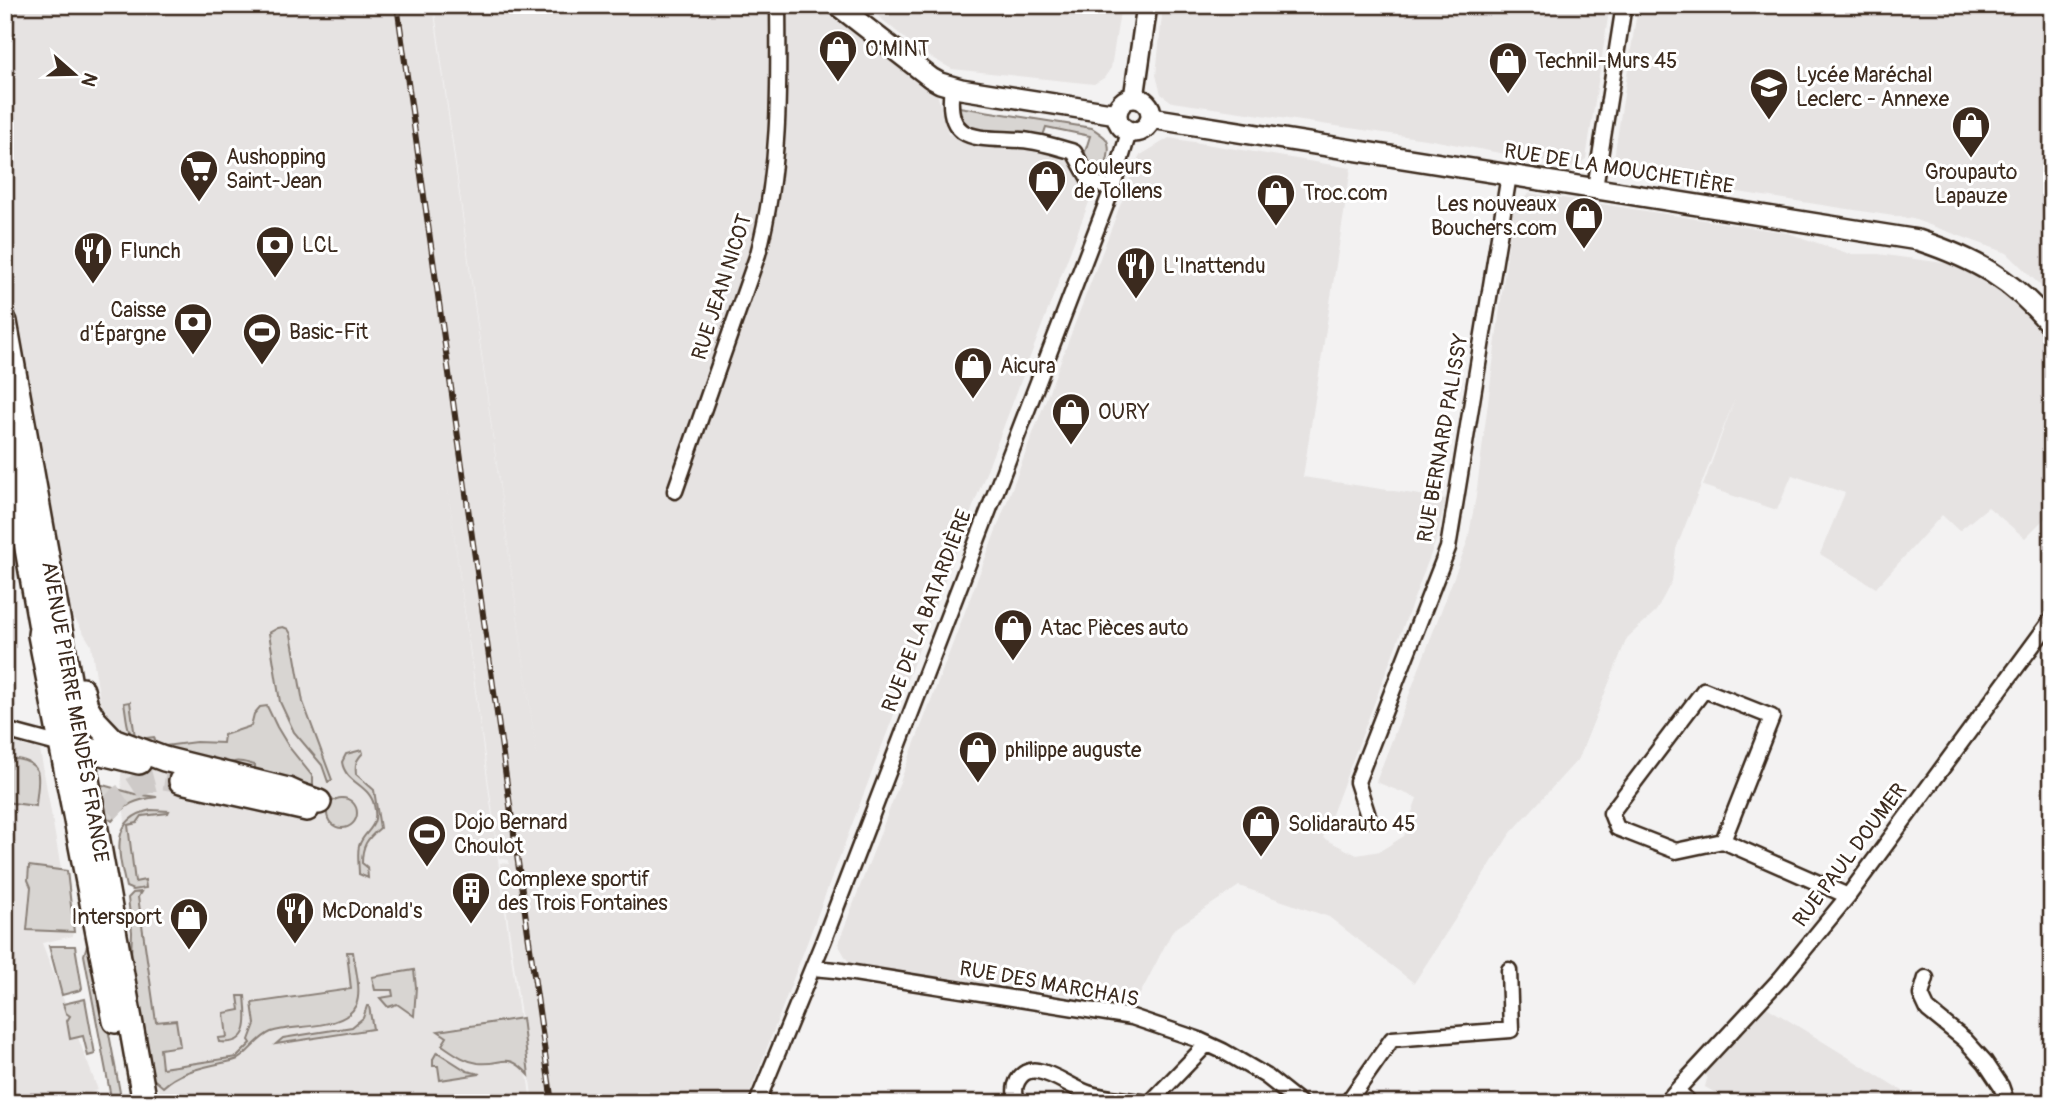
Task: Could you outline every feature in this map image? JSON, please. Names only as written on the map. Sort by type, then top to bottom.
[{"type":"main road","name":"AVENUE PIERRE MENDÈS FRANCE","points":[[5,322],[62,632],[71,748],[65,770],[131,1103]]},
{"type":"main road","name":"AVENUE PIERRE MENDÈS FRANCE","points":[[5,423],[41,628],[40,635],[71,748],[119,949],[145,1103]]},
{"type":"main road","points":[[62,632],[75,649],[86,706],[95,721],[113,740],[164,759],[288,790],[312,801]]},
{"type":"main road","points":[[71,748],[312,801]]},
{"type":"main road","points":[[181,781],[303,809],[312,801]]},
{"type":"main road","points":[[94,867],[120,1019],[127,1079]]},
{"type":"street","name":"RUE JEAN NICOT","points":[[675,491],[758,254],[768,215],[777,126],[778,5]]},
{"type":"street","points":[[837,5],[922,72],[952,88],[1117,114]]},
{"type":"street","points":[[1134,98],[1147,5]]},
{"type":"street","points":[[1595,188],[1624,5]]},
{"type":"street","points":[[952,88],[949,106],[951,118],[961,131],[980,137],[1039,143],[1074,152],[1088,177],[1095,183],[1112,189]]},
{"type":"street","points":[[1134,98],[1147,104],[1151,118],[1145,129],[1135,133],[1120,125],[1117,114],[1125,101],[1134,98]]},
{"type":"street","name":"RUE DE LA MOUCHETIÈRE","points":[[1151,118],[1918,240],[1984,266],[2030,302],[2052,327]]},
{"type":"street","name":"RUE DE LA BATARDIÈRE","points":[[757,1103],[813,968],[1112,189],[1129,132]]},
{"type":"street","name":"RUE BERNARD PALISSY","points":[[1369,819],[1357,782],[1448,548],[1509,175]]},
{"type":"street","name":"RUE PAUL DOUMER","points":[[1665,1103],[1781,978],[1848,896],[2052,620]]},
{"type":"street","points":[[1723,841],[1772,718],[1704,690],[1611,813],[1617,828],[1675,851],[1723,841],[1848,896]]},
{"type":"street","points":[[5,730],[71,748]]},
{"type":"street","name":"RUE DES MARCHAIS","points":[[813,968],[1132,1017],[1207,1044],[1266,1076],[1300,1103]]},
{"type":"street","points":[[1347,1103],[1392,1039],[1511,1030],[1509,970]]},
{"type":"street","points":[[1926,978],[1921,995],[1928,1010],[1965,1040],[1985,1062],[2001,1086],[2007,1103]]},
{"type":"street","points":[[1020,1103],[1016,1099],[1015,1087],[1019,1078],[1027,1071],[1038,1070],[1095,1096],[1148,1103],[1207,1044]]},
{"type":"street","points":[[1677,1090],[1690,1103]]},
{"type":"shaded area","points":[[5,5],[433,5],[540,780],[434,5],[823,5],[937,93],[948,134],[977,144],[1022,147],[1069,159],[1091,197],[746,1103],[533,1103],[500,863],[509,864],[509,860],[499,858],[447,483],[531,1103],[164,1103],[151,1070],[131,958],[133,906],[121,780],[122,736],[100,701],[91,645],[72,614],[59,549],[50,540],[23,388],[25,370],[13,298],[5,284]]},
{"type":"shaded area","points":[[865,5],[1121,5],[1111,68],[1104,78],[1094,84],[952,69],[921,52]]},
{"type":"shaded area","points":[[1163,5],[1610,5],[1586,159],[1574,167],[1432,140],[1172,102],[1161,94],[1156,75]]},
{"type":"shaded area","points":[[1638,5],[2050,5],[2044,48],[2052,50],[2052,297],[2007,253],[1913,219],[1622,174],[1613,164]]},
{"type":"shaded area","points":[[959,107],[1092,128],[1105,138],[1109,148],[1101,178],[1097,178],[1086,166],[1085,152],[1090,136],[1046,127],[1042,139],[987,134],[968,128],[962,123]]},
{"type":"shaded area","points":[[1169,138],[1351,168],[1303,477],[1446,499],[1435,543],[1323,838],[1357,855],[1380,851],[1404,836],[1417,798],[1376,782],[1468,540],[1513,207],[1530,193],[1788,233],[1850,254],[1878,254],[1951,264],[1992,285],[2025,310],[2052,345],[2052,511],[2025,538],[1988,507],[1959,531],[1942,515],[1876,588],[1820,554],[1845,493],[1792,475],[1777,510],[1703,486],[1735,398],[1676,549],[1672,581],[1656,611],[1627,638],[1579,758],[1510,834],[1414,983],[1329,917],[1239,886],[1173,930],[1135,1004],[850,965],[838,944],[1139,156]]},
{"type":"shaded area","points":[[283,627],[291,634],[303,702],[332,780],[328,782],[322,765],[294,732],[280,702],[269,633]]},
{"type":"shaded area","points":[[130,702],[135,737],[154,737],[157,747],[196,742],[223,743],[224,735],[251,726],[254,714],[260,707],[267,706],[289,747],[313,777],[313,784],[306,790],[278,776],[255,769],[255,765],[242,762],[199,762],[157,753],[135,739],[129,730],[124,703]]},
{"type":"shaded area","points":[[5,741],[40,750],[73,936],[42,943],[98,1090],[55,1103],[5,1103]]},
{"type":"shaded area","points":[[362,750],[363,753],[356,762],[356,774],[374,790],[380,828],[369,839],[363,851],[362,863],[367,867],[368,878],[359,874],[358,849],[375,819],[374,805],[368,793],[348,775],[342,762],[346,754]]},
{"type":"shaded area","points":[[17,759],[33,765],[36,770],[36,806],[5,802],[5,761]]},
{"type":"shaded area","points":[[99,784],[157,797],[132,803],[112,821],[105,816]]},
{"type":"shaded area","points":[[342,798],[353,802],[357,813],[353,824],[342,828],[331,824],[327,813],[331,802]]},
{"type":"shaded area","points":[[151,810],[169,811],[142,816],[137,823],[128,825],[135,882],[145,880],[146,888],[133,890],[126,887],[121,863],[119,851],[122,830],[128,821]]},
{"type":"shaded area","points":[[29,866],[67,871],[74,932],[27,930],[31,887],[28,880]]},
{"type":"shaded area","points":[[141,892],[138,897],[156,1022],[176,1020],[180,1046],[160,1049],[162,1068],[237,1057],[251,1043],[249,1040],[255,1024],[252,1003],[351,989],[347,952],[353,952],[358,993],[356,1005],[350,1013],[330,1023],[271,1032],[238,1059],[191,1071],[176,1077],[163,1087],[151,1077],[131,957],[132,932],[128,898],[133,893]]},
{"type":"shaded area","points":[[91,938],[122,1103],[112,1103],[84,955]]},
{"type":"shaded area","points":[[49,946],[75,946],[81,990],[62,995]]},
{"type":"shaded area","points":[[414,970],[414,1016],[397,1004],[388,1007],[380,998],[393,996],[392,990],[375,990],[372,977]]},
{"type":"shaded area","points":[[238,996],[245,996],[245,1029],[237,1040],[219,1042],[218,1038],[227,1037],[224,1013],[240,1010]]},
{"type":"shaded area","points":[[85,999],[95,1054],[88,1056],[83,1036],[70,1039],[67,1021],[70,1016],[63,1004]]},
{"type":"shaded area","points":[[367,1006],[373,1029],[276,1044],[283,1038],[352,1027],[363,1018]]},
{"type":"shaded area","points":[[1765,1006],[1922,1103],[1733,1103],[1705,1087],[1705,1074]]},
{"type":"shaded area","points":[[522,1018],[529,1075],[510,1061],[478,1063],[464,1059],[442,1045],[447,1037],[438,1031]]},
{"type":"shaded area","points":[[437,1052],[467,1071],[480,1074],[440,1080],[438,1066],[433,1066]]},
{"type":"tunnel","points":[[95,841],[98,821],[120,797],[140,784],[163,778],[181,781]]},
{"type":"railway","points":[[397,5],[552,1103]]},
{"type":"place","name":"O'MINT","points":[[838,83]]},
{"type":"place","name":"TechniI-Murs 45","points":[[1508,95]]},
{"type":"place","name":"Lycée Maréchal Leclerc - Annexe","points":[[1769,121]]},
{"type":"place","name":"Groupauto Lapauze","points":[[1971,159]]},
{"type":"place","name":"Aushopping Saint-Jean","points":[[199,203]]},
{"type":"place","name":"Couleurs de Tollens","points":[[1047,213]]},
{"type":"place","name":"Troc.com","points":[[1276,227]]},
{"type":"place","name":"Les nouveaux Bouchers.com","points":[[1584,250]]},
{"type":"place","name":"LCL","points":[[275,279]]},
{"type":"place","name":"Flunch","points":[[93,285]]},
{"type":"place","name":"L'Inattendu","points":[[1136,300]]},
{"type":"place","name":"Caisse d'Épargne","points":[[193,356]]},
{"type":"place","name":"Basic-Fit","points":[[262,366]]},
{"type":"place","name":"Aicura","points":[[973,400]]},
{"type":"place","name":"OURY","points":[[1071,446]]},
{"type":"place","name":"Atac Pièces auto","points":[[1013,662]]},
{"type":"place","name":"philippe auguste","points":[[978,784]]},
{"type":"place","name":"Solidarauto 45","points":[[1261,858]]},
{"type":"place","name":"Dojo Bernard Choulot","points":[[427,868]]},
{"type":"place","name":"Complexe sportif des Trois Fontaines","points":[[471,925]]},
{"type":"place","name":"McDonald's","points":[[295,945]]},
{"type":"place","name":"Intersport","points":[[189,951]]}]
